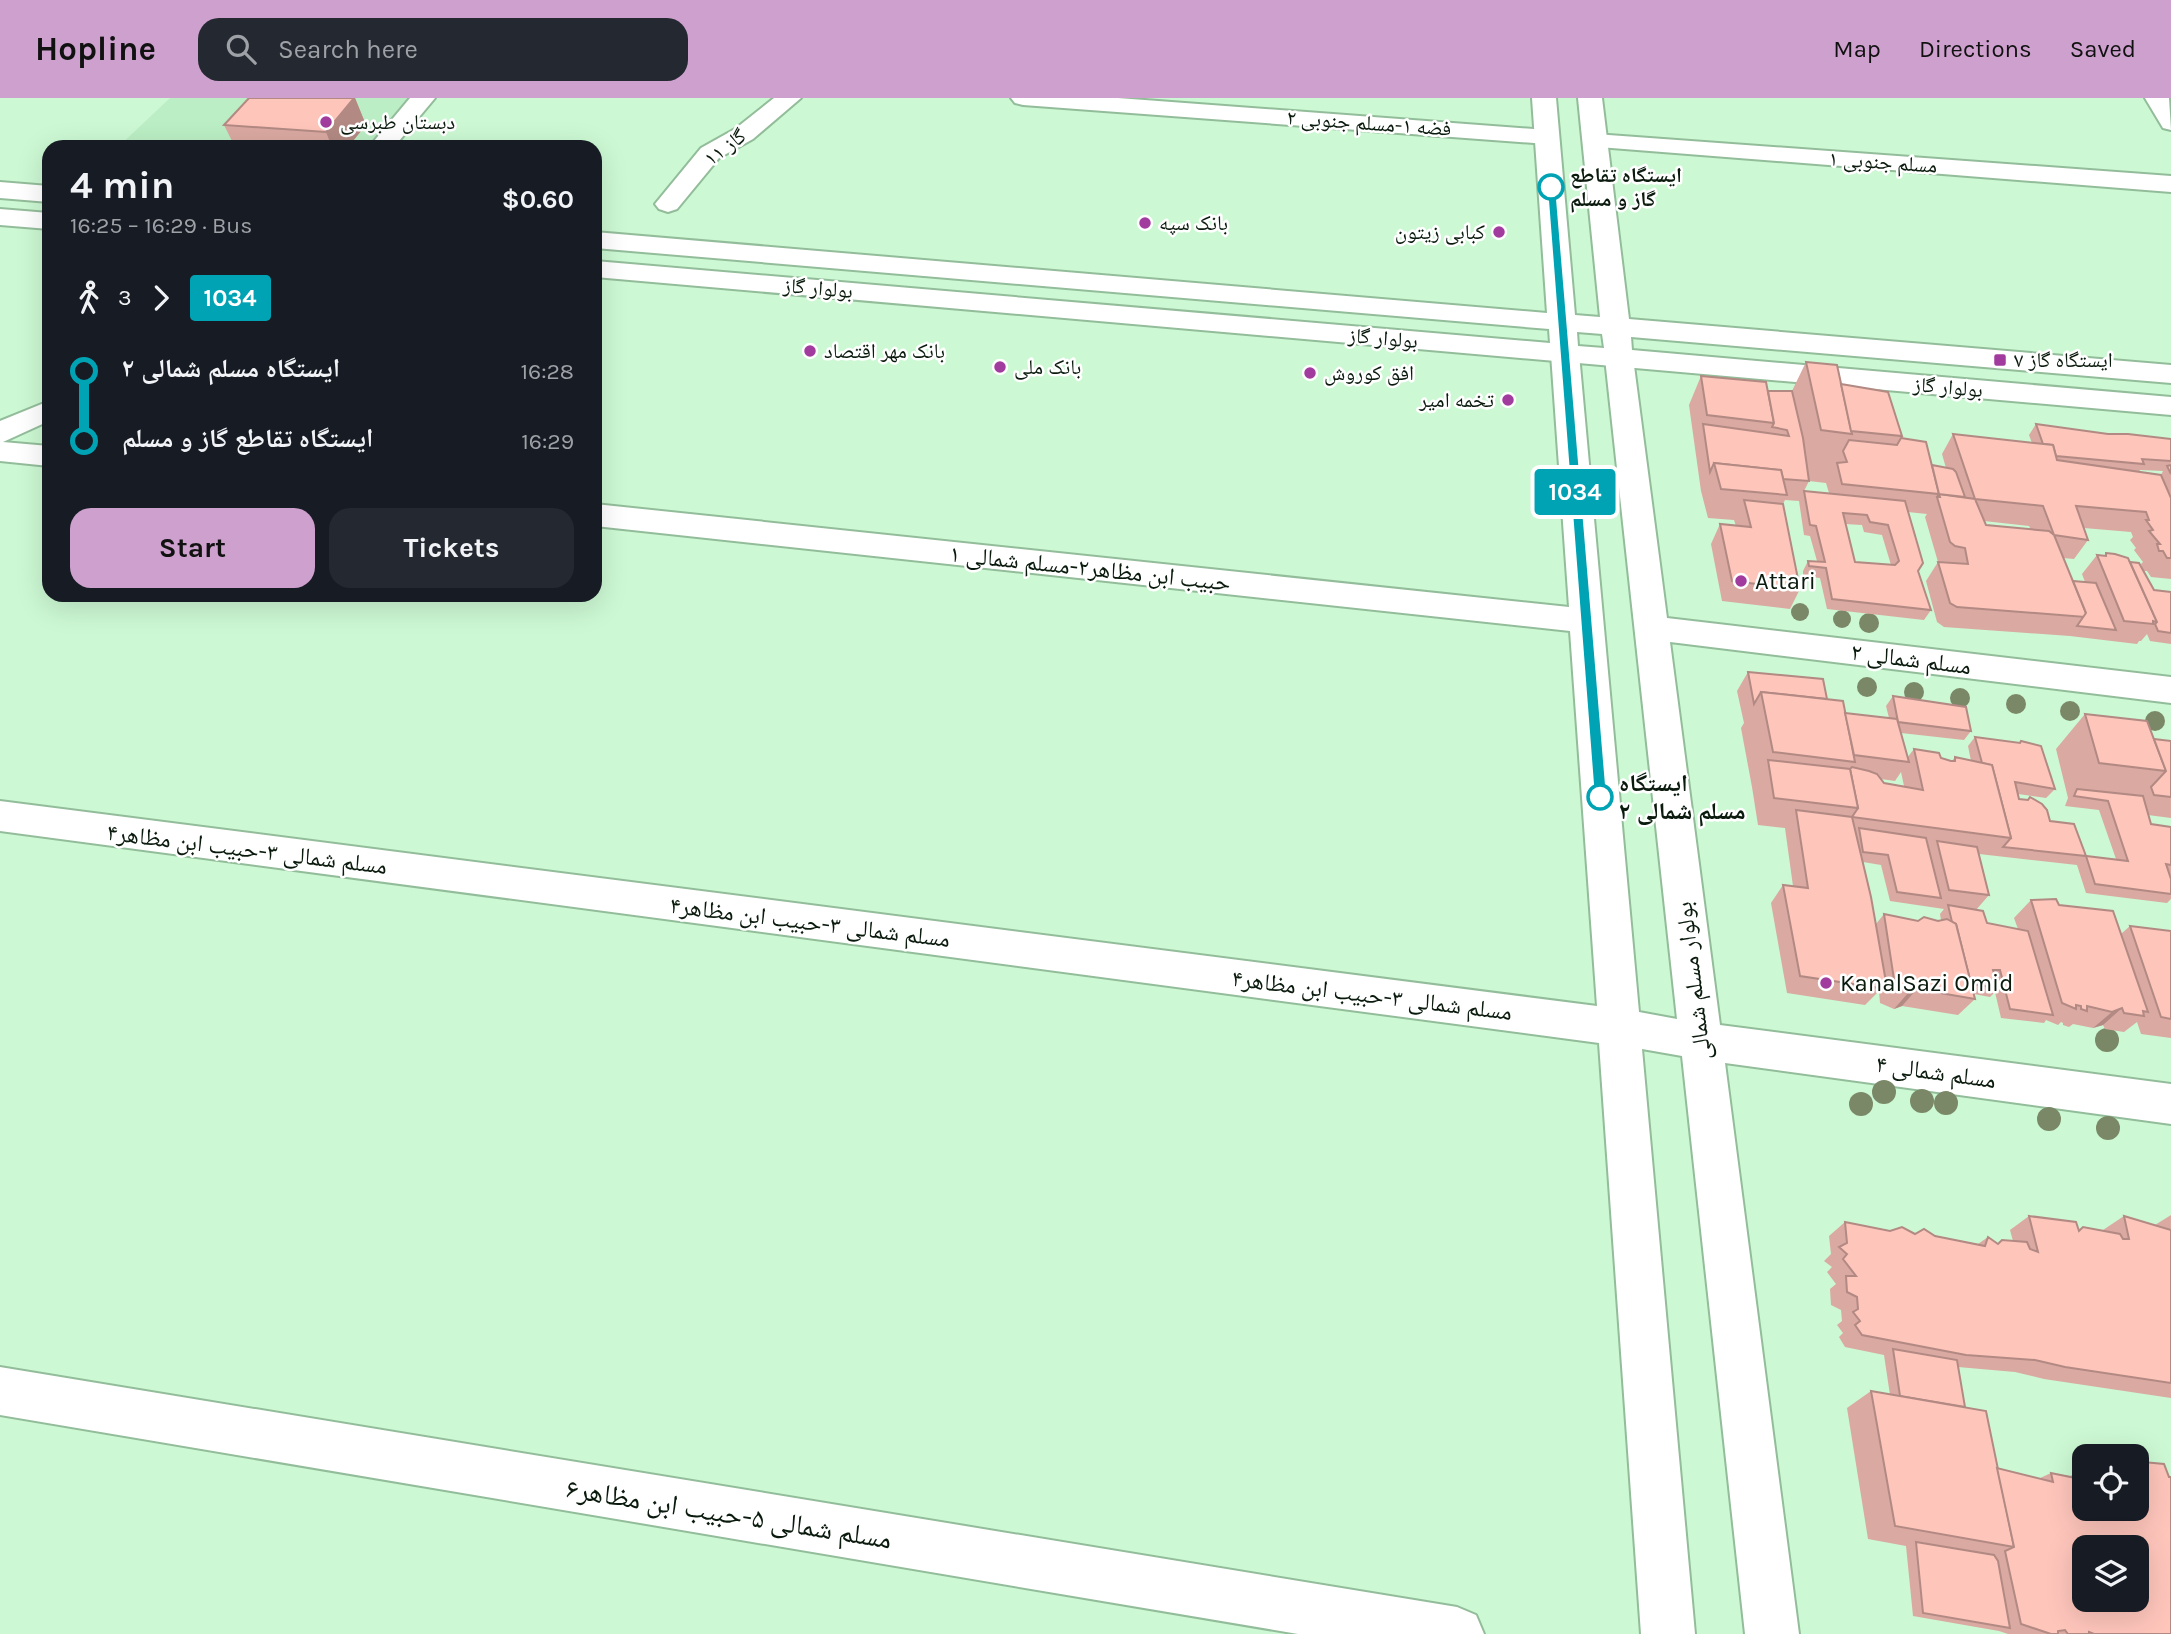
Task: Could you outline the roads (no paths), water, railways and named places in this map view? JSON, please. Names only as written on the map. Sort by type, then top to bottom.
[{"type":"street","points":[[387,140],[423,98]]},
{"type":"street","name":"گاز ۱۱","points":[[668,204],[710,153],[744,134],[789,98]]},
{"type":"street","name":"فضه ۱-مسلم جنوبی ۲","points":[[1023,98],[1547,137]]},
{"type":"street","points":[[1544,98],[1668,1634]]},
{"type":"street","name":"بولوار مسلم شمالی","points":[[1590,98],[1772,1634]]},
{"type":"street","points":[[2157,98],[2171,123]]},
{"type":"street","name":"۱ مسلم جنوبی","points":[[1595,141],[2171,184]]},
{"type":"street","points":[[0,190],[42,193]]},
{"type":"street","points":[[0,217],[42,220]]},
{"type":"street","name":"بولوار گاز","points":[[602,241],[1617,343],[2171,406]]},
{"type":"street","name":"بولوار گاز","points":[[602,269],[1563,338]]},
{"type":"street","name":"بولوار گاز","points":[[1617,343],[2171,374]]},
{"type":"street","points":[[0,433],[42,413]]},
{"type":"street","points":[[0,451],[42,455]]},
{"type":"street","name":"حبیب ابن مظاهر۲-مسلم شمالی ۱","points":[[602,516],[1586,621]]},
{"type":"street","name":"مسلم شمالی ۲","points":[[1651,628],[2171,690]]},
{"type":"street","name":"مسلم شمالی ۳-حبیب ابن مظاهر۴","points":[[0,816],[1619,1027],[1700,1041]]},
{"type":"street","name":"مسلم شمالی ۴","points":[[1700,1041],[2171,1104]]},
{"type":"street","name":"مسلم شمالی ۵-حبیب ابن مظاهر۶","points":[[0,1391],[1457,1634]]},
{"type":"place","name":"دبستان طبرسی","points":[[326,122]]},
{"type":"place","name":"ایستگاه تقاطع گاز و مسلم","points":[[1551,187]]},
{"type":"place","name":"بانک سپه","points":[[1145,223]]},
{"type":"place","name":"کبابی زیتون","points":[[1499,232]]},
{"type":"place","name":"بانک مهر اقتصاد","points":[[810,351]]},
{"type":"place","name":"ایستگاه گاز ۷","points":[[2000,360]]},
{"type":"place","name":"بانک ملی","points":[[1000,367]]},
{"type":"place","name":"افق کوروش","points":[[1310,373]]},
{"type":"place","name":"تخمه امیر","points":[[1508,400]]},
{"type":"place","name":"Attari","points":[[1741,581]]},
{"type":"place","name":"ایستگاه مسلم شمالی ۲","points":[[1600,797]]},
{"type":"place","name":"KanalSazi Omid","points":[[1826,983]]}]
